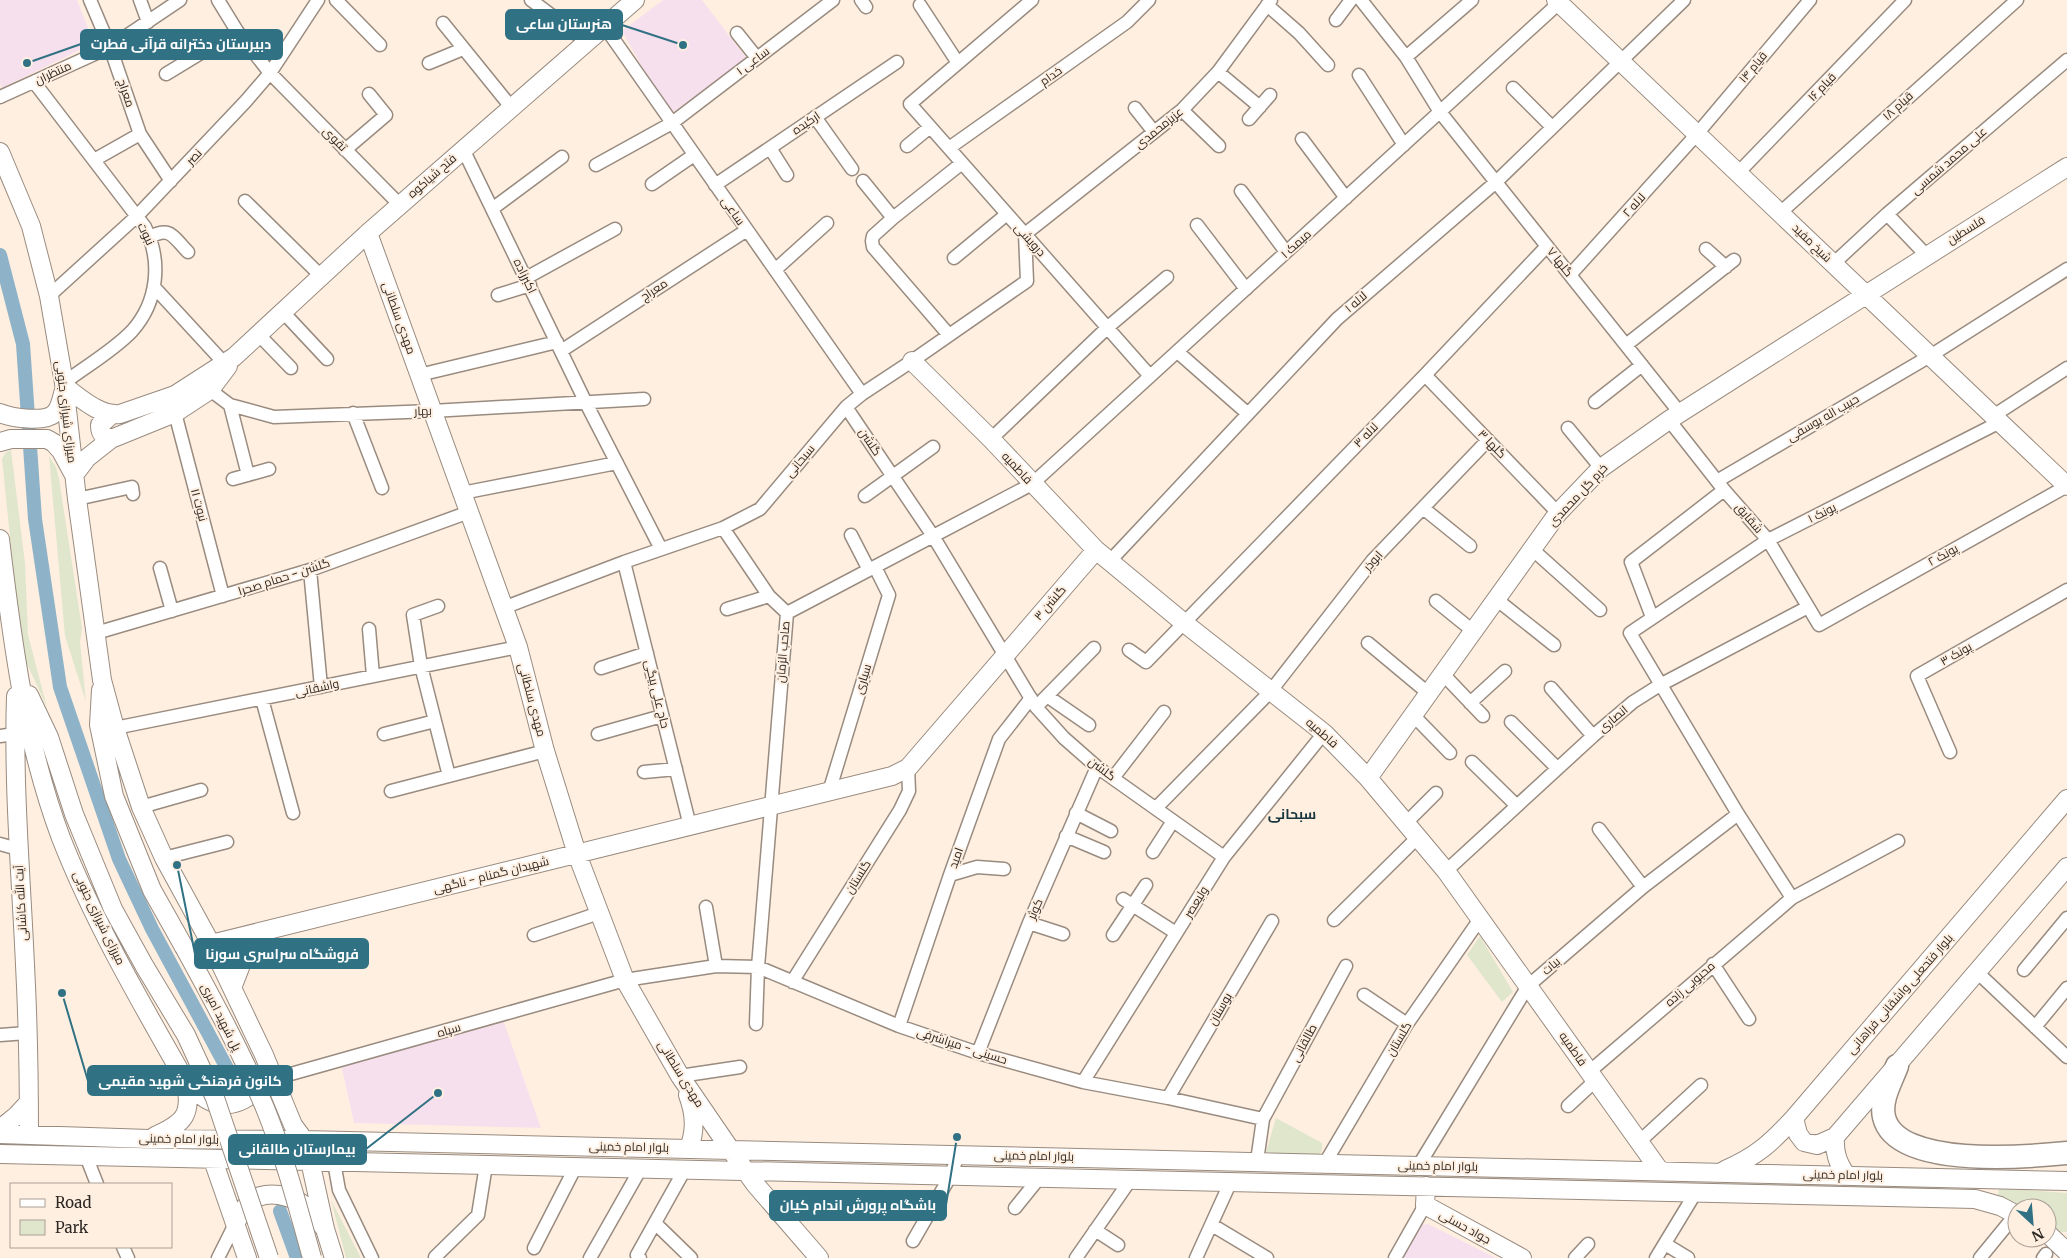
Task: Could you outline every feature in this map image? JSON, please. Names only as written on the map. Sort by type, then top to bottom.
[{"type":"highway","points":[[1897,1066],[1885,1098],[1884,1119],[1898,1137],[1913,1146],[1949,1155],[2022,1157],[2067,1153]]},
{"type":"street","name":"معراج","points":[[90,0],[110,47],[140,134],[171,181]]},
{"type":"street","points":[[140,0],[148,22]]},
{"type":"street","name":"منتظران","points":[[0,97],[110,47],[180,0]]},
{"type":"street","name":"تقوی","points":[[218,0],[237,31],[270,74],[400,205]]},
{"type":"street","name":"نصر","points":[[49,296],[137,216],[270,74],[318,0]]},
{"type":"street","points":[[336,0],[380,45]]},
{"type":"street","points":[[532,0],[587,42]]},
{"type":"street","name":"فتح شیاکوه","points":[[111,415],[142,408],[176,395],[229,361],[368,233],[635,0]]},
{"type":"street","name":"ساعی ۱","points":[[596,165],[672,123],[834,0]]},
{"type":"street","points":[[920,5],[958,63],[1032,0]]},
{"type":"street","name":"خدام","points":[[948,148],[1127,22],[1149,0]]},
{"type":"street","points":[[1336,20],[1351,0]]},
{"type":"street","name":"گلها ۷","points":[[1361,0],[1406,57],[1440,112],[1642,366],[1674,416]]},
{"type":"street","points":[[1406,57],[1472,0]]},
{"type":"street","name":"لاله ۱","points":[[1109,562],[1337,319],[1496,182],[1684,0]]},
{"type":"street","name":"قیام ۱۴","points":[[1697,134],[1810,0]]},
{"type":"street","name":"قیام ۱۶","points":[[1738,173],[1905,0]]},
{"type":"street","name":"قیام ۱۸","points":[[1780,213],[2017,0]]},
{"type":"street","name":"شیخ مفید","points":[[1558,2],[2067,486]]},
{"type":"street","name":"میمک ۱","points":[[1032,484],[1558,2]]},
{"type":"street","points":[[1269,3],[1300,33],[1328,65]]},
{"type":"street","name":"عزیزمحمدی","points":[[1025,234],[1182,110],[1218,72],[1269,3]]},
{"type":"street","points":[[443,23],[511,107]]},
{"type":"street","name":"ساعی","points":[[605,27],[862,394]]},
{"type":"street","points":[[166,74],[237,31]]},
{"type":"street","points":[[737,33],[756,58]]},
{"type":"street","points":[[430,63],[463,48]]},
{"type":"street","name":"علی محمد شمسی","points":[[1833,264],[1887,214],[2067,60]]},
{"type":"street","name":"ارکیده","points":[[716,185],[897,62]]},
{"type":"street","name":"درویشی","points":[[958,63],[910,104],[1150,376]]},
{"type":"street","points":[[1218,72],[1260,107]]},
{"type":"street","points":[[1358,75],[1404,145]]},
{"type":"street","name":"نبوت","points":[[34,82],[137,216],[150,236],[156,261],[154,287],[146,311],[131,332],[64,385]]},
{"type":"street","points":[[1513,88],[1552,127]]},
{"type":"street","points":[[345,150],[386,115],[369,94]]},
{"type":"street","points":[[1249,119],[1270,95]]},
{"type":"street","points":[[1135,108],[1154,132]]},
{"type":"street","points":[[1182,110],[1219,146]]},
{"type":"street","points":[[815,117],[852,169]]},
{"type":"street","points":[[907,146],[930,127]]},
{"type":"street","points":[[94,160],[140,134]]},
{"type":"street","name":"لاله ۲","points":[[1570,275],[1697,134]]},
{"type":"street","points":[[1302,140],[1346,198]]},
{"type":"street","points":[[770,148],[788,175]]},
{"type":"street","name":"اکبرزاده","points":[[463,149],[586,403]]},
{"type":"street","name":"میرزای شیرازی جنوبی","points":[[0,152],[31,226],[49,296],[64,385],[77,499],[102,680],[115,728],[141,807],[164,858],[211,944],[264,1055],[293,1125],[304,1140]]},
{"type":"street","points":[[652,184],[694,155]]},
{"type":"street","points":[[492,208],[562,157]]},
{"type":"street","points":[[949,335],[874,248],[872,242],[873,236],[892,218],[962,164]]},
{"type":"street","name":"فلسطین","points":[[1866,295],[1926,255],[2067,167]]},
{"type":"street","points":[[863,182],[892,218]]},
{"type":"street","points":[[1241,191],[1286,252]]},
{"type":"street","points":[[244,201],[321,276]]},
{"type":"street","points":[[954,258],[1007,214]]},
{"type":"street","points":[[1887,214],[1926,255]]},
{"type":"street","points":[[775,270],[827,223]]},
{"type":"street","points":[[1197,225],[1246,289]]},
{"type":"street","points":[[498,295],[528,282],[615,229]]},
{"type":"street","name":"معراج","points":[[420,375],[559,346],[747,230]]},
{"type":"street","points":[[150,236],[161,231],[168,232],[188,252]]},
{"type":"street","name":"مهدی سلطانی","points":[[368,233],[518,647],[545,751],[577,854],[625,980],[680,1076],[730,1149],[755,1184],[819,1258]]},
{"type":"street","name":"سبحانی","points":[[503,608],[624,562],[723,528],[760,509],[846,407],[1027,280],[1025,234]]},
{"type":"street","name":"لاله ۳","points":[[1129,650],[1146,662],[1425,375],[1547,246]]},
{"type":"street","points":[[1626,345],[1730,264],[1706,249]]},
{"type":"street","name":"حبیب اله یوسفی","points":[[1652,617],[1631,562],[1721,486],[2067,269]]},
{"type":"street","points":[[991,439],[1108,327],[1167,277]]},
{"type":"street","points":[[154,287],[229,361]]},
{"type":"street","name":"خرم گل محمدی","points":[[1368,778],[1412,714],[1558,513],[1600,468],[1674,416],[1866,295]]},
{"type":"street","points":[[283,312],[328,359]]},
{"type":"street","points":[[258,335],[291,368]]},
{"type":"street","points":[[1182,355],[1247,413]]},
{"type":"street","name":"فتح شیاکوه","points":[[74,474],[87,458],[111,440],[176,413],[210,390],[229,361]]},
{"type":"street","name":"فاطمیه","points":[[912,362],[991,439],[1032,484],[1109,562],[1270,692],[1324,733],[1368,778],[1407,822],[1446,871],[1660,1171]]},
{"type":"street","points":[[1595,402],[1642,366]]},
{"type":"street","name":"پونک ۱","points":[[1660,685],[1630,633],[1768,540],[1996,419],[2067,368]]},
{"type":"street","name":"گلها ۳","points":[[1425,375],[1558,513]]},
{"type":"street","points":[[6,415],[47,418],[54,414],[58,408],[64,385],[92,406],[111,415],[100,425],[100,432],[104,437],[111,440]]},
{"type":"street","name":"بهار","points":[[210,390],[230,405],[274,417],[432,411],[644,399]]},
{"type":"street","points":[[586,403],[661,549]]},
{"type":"street","points":[[230,405],[248,475]]},
{"type":"street","name":"گلشن","points":[[846,407],[933,536],[1033,702],[1064,738],[1098,767],[1224,857]]},
{"type":"street","name":"نبوت ۱۱","points":[[176,413],[223,596]]},
{"type":"street","points":[[353,413],[382,488]]},
{"type":"street","name":"شقایق","points":[[1674,416],[1721,486],[1768,540],[1819,625]]},
{"type":"street","points":[[1568,428],[1600,468]]},
{"type":"street","points":[[6,440],[47,439],[54,443],[61,451],[74,474]]},
{"type":"street","name":"ابوذر","points":[[1156,808],[1270,692],[1372,562],[1488,440]]},
{"type":"street","points":[[865,496],[933,447]]},
{"type":"street","points":[[462,493],[617,463]]},
{"type":"street","points":[[233,479],[269,468]]},
{"type":"street","name":"صاحب الزمان","points":[[756,1024],[758,967],[786,614],[1032,484]]},
{"type":"street","name":"پونک ۲","points":[[1819,625],[2067,486]]},
{"type":"street","points":[[77,499],[132,487],[133,494]]},
{"type":"street","points":[[1423,508],[1470,546]]},
{"type":"street","name":"گلشن - حمام صحرا","points":[[96,633],[310,570],[469,512]]},
{"type":"street","points":[[723,528],[769,596],[786,614]]},
{"type":"street","name":"سیاری","points":[[828,792],[889,595],[851,535]]},
{"type":"street","name":"میرزای شیرازی جنوبی","points":[[0,539],[5,625],[17,670],[37,765],[61,838],[93,912],[185,1080],[188,1096],[186,1111],[180,1122],[173,1128],[149,1139]]},
{"type":"street","points":[[1532,549],[1600,610]]},
{"type":"street","name":"گلشن ۳","points":[[1005,655],[1096,550]]},
{"type":"street","name":"حاج علی بیگی","points":[[624,562],[690,826]]},
{"type":"street","points":[[160,568],[172,611]]},
{"type":"street","points":[[310,570],[321,687]]},
{"type":"street","name":"پونک ۳","points":[[1950,752],[1917,676],[2067,590]]},
{"type":"street","points":[[727,609],[769,596]]},
{"type":"street","points":[[1496,599],[1554,645]]},
{"type":"street","points":[[1436,600],[1473,631]]},
{"type":"street","points":[[438,606],[413,615],[421,666],[449,776]]},
{"type":"street","name":"انصاری","points":[[1446,871],[1557,768],[1633,702],[1660,685],[1808,607]]},
{"type":"street","points":[[369,628],[373,676]]},
{"type":"street","points":[[1368,643],[1428,692]]},
{"type":"street","name":"واشقانی","points":[[115,728],[518,647]]},
{"type":"street","name":"امید","points":[[899,1026],[950,875],[999,739],[1033,702],[1047,696],[1094,648]]},
{"type":"street","points":[[600,668],[647,654]]},
{"type":"street","points":[[771,806],[892,776],[908,768],[1005,655]]},
{"type":"street","name":"میرزای شیرازی جنوبی","points":[[17,670],[49,736],[74,814],[113,909],[186,1035],[215,1098],[269,1258]]},
{"type":"street","name":"آیت الله کاشانی","points":[[17,670],[7,735],[18,849],[30,1135]]},
{"type":"street","points":[[1470,703],[1505,671]]},
{"type":"street","points":[[1442,673],[1483,716]]},
{"type":"street","name":"میرزای شیرازی جنوبی","points":[[102,680],[99,726],[114,796],[152,890],[184,948]]},
{"type":"street","points":[[1660,685],[1738,814],[1792,898]]},
{"type":"street","points":[[1552,688],[1593,736]]},
{"type":"street","points":[[1047,696],[1088,725]]},
{"type":"street","points":[[262,699],[293,813]]},
{"type":"street","points":[[1113,778],[1164,712]]},
{"type":"street","points":[[1412,714],[1450,753]]},
{"type":"street","points":[[598,734],[662,716]]},
{"type":"street","points":[[384,734],[435,721]]},
{"type":"street","points":[[1511,722],[1557,768]]},
{"type":"street","name":"ولیعصر","points":[[1083,1082],[1224,857],[1324,733]]},
{"type":"street","points":[[391,791],[545,751]]},
{"type":"street","points":[[1472,762],[1517,806]]},
{"type":"street","name":"کوثر","points":[[978,1053],[1029,923],[1076,813],[1098,767]]},
{"type":"street","name":"گلستان","points":[[792,982],[900,810],[909,792],[908,768]]},
{"type":"street","points":[[644,772],[676,769]]},
{"type":"street","points":[[141,807],[201,790]]},
{"type":"street","points":[[1407,822],[1436,793]]},
{"type":"street","name":"بلوار فتحعلی واشقانی فراهانی","points":[[1720,1172],[1745,1161],[1769,1145],[2067,799]]},
{"type":"street","name":"شهیدان گمنام - ناگهی","points":[[211,944],[771,806]]},
{"type":"street","points":[[1076,813],[1111,830]]},
{"type":"street","name":"بیات","points":[[1420,1165],[1528,986],[1643,887],[1738,814]]},
{"type":"street","points":[[1153,852],[1173,821]]},
{"type":"street","points":[[1599,829],[1643,887]]},
{"type":"street","points":[[1066,836],[1104,852]]},
{"type":"street","points":[[1334,920],[1418,838]]},
{"type":"street","name":"محبوبی زاده","points":[[1568,1106],[1592,1076],[1713,964],[1792,898],[1898,841]]},
{"type":"street","points":[[164,858],[227,842]]},
{"type":"street","points":[[0,844],[18,849]]},
{"type":"street","points":[[950,875],[977,867],[1004,870]]},
{"type":"street","points":[[1794,1118],[1798,1134],[1804,1142],[1817,1146],[1835,1137],[2067,867]]},
{"type":"street","points":[[1113,935],[1128,902],[1146,885]]},
{"type":"street","points":[[1128,902],[1176,933]]},
{"type":"street","points":[[706,907],[716,966]]},
{"type":"street","points":[[534,935],[598,913]]},
{"type":"street","points":[[2024,970],[2067,918]]},
{"type":"street","name":"گلستان","points":[[1325,1163],[1407,1024],[1480,919]]},
{"type":"street","name":"بوستان","points":[[1168,1098],[1272,921]]},
{"type":"street","points":[[1029,923],[1063,934]]},
{"type":"street","points":[[232,988],[254,934]]},
{"type":"street","name":"پل شهید امیری","points":[[184,948],[224,1021],[265,1109],[290,1177],[312,1258]]},
{"type":"street","points":[[1713,964],[1750,1019]]},
{"type":"street","name":"حسینی - میراشرفی","points":[[625,980],[716,966],[758,967],[899,1026],[978,1053],[1083,1082],[1263,1119]]},
{"type":"street","name":"طالقانی","points":[[1263,1119],[1346,966]]},
{"type":"street","points":[[1977,972],[2067,1057]]},
{"type":"street","name":"سپاه","points":[[273,1079],[625,980]]},
{"type":"street","points":[[2035,1027],[2067,988]]},
{"type":"street","points":[[1364,995],[1407,1024]]},
{"type":"street","points":[[0,1035],[27,1033]]},
{"type":"street","points":[[185,1080],[197,1093],[210,1102],[220,1105],[238,1103],[251,1095],[260,1081],[264,1055]]},
{"type":"street","points":[[689,1148],[693,1138],[694,1114],[680,1076],[740,1067]]},
{"type":"street","points":[[1640,1141],[1701,1085]]},
{"type":"street","points":[[0,1129],[9,1123],[29,1102]]},
{"type":"street","points":[[244,1160],[268,1140],[283,1102]]},
{"type":"street","points":[[1257,1161],[1263,1119]]},
{"type":"street","name":"بلوار امام خمینی","points":[[0,1134],[149,1139],[304,1140],[958,1154],[2067,1181]]},
{"type":"street","points":[[1835,1137],[1834,1148],[1838,1163],[1846,1175]]},
{"type":"street","name":"بلوار امام خمینی","points":[[0,1154],[1975,1199],[2007,1210]]},
{"type":"street","points":[[913,1241],[951,1175],[958,1154]]},
{"type":"street","points":[[86,1156],[97,1183]]},
{"type":"street","points":[[213,1160],[247,1258]]},
{"type":"street","points":[[310,1161],[325,1229],[334,1258]]},
{"type":"street","points":[[334,1162],[339,1190],[372,1258]]},
{"type":"street","points":[[435,1257],[478,1215],[486,1165]]},
{"type":"street","points":[[534,1248],[575,1168]]},
{"type":"street","points":[[590,1258],[641,1168]]},
{"type":"street","points":[[640,1258],[637,1254],[686,1169]]},
{"type":"street","points":[[1015,1208],[1040,1177]]},
{"type":"street","points":[[1076,1258],[1131,1179]]},
{"type":"street","points":[[1196,1258],[1231,1181]]},
{"type":"street","name":"جواد حسنی","points":[[1426,1186],[1425,1205],[1522,1258]]},
{"type":"street","points":[[1656,1258],[1696,1192]]},
{"type":"street","points":[[218,1258],[246,1206],[254,1199],[265,1195],[278,1194],[286,1196],[304,1205],[313,1213],[325,1229]]},
{"type":"street","points":[[1395,1258],[1425,1205]]},
{"type":"street","points":[[655,1223],[691,1258]]},
{"type":"street","points":[[1212,1225],[1267,1258]]},
{"type":"street","points":[[1980,1258],[2007,1225]]},
{"type":"street","points":[[1095,1230],[1118,1245]]},
{"type":"street","points":[[1575,1258],[1588,1244]]},
{"type":"street","points":[[1665,1244],[1688,1258]]},
{"type":"shaded area","points":[[0,0],[77,0],[94,43],[2,88],[0,83]]},
{"type":"shaded area","points":[[663,0],[702,0],[747,59],[669,115],[622,31]]},
{"type":"shaded area","points":[[503,1020],[541,1128],[354,1123],[341,1064]]},
{"type":"shaded area","points":[[1428,1224],[1496,1258],[1401,1258],[1421,1225]]},
{"type":"green space","points":[[11,450],[25,563],[28,635],[47,707],[26,662],[20,634],[2,459],[5,453]]},
{"type":"green space","points":[[49,456],[56,467],[59,479],[82,628],[80,642],[86,702],[65,636]]},
{"type":"green space","points":[[1480,936],[1513,992],[1502,1002],[1467,955]]},
{"type":"green space","points":[[1276,1118],[1322,1143],[1322,1151],[1317,1157],[1266,1152]]},
{"type":"green space","points":[[1999,1188],[2067,1193],[2067,1232],[2060,1232],[2057,1229],[2057,1198],[2007,1199],[1998,1195]]},
{"type":"green space","points":[[331,1200],[361,1258],[346,1258]]},
{"type":"waterway","points":[[0,255],[23,344],[35,519],[60,687],[119,859],[152,929],[235,1083]]},
{"type":"waterway","points":[[280,1211],[297,1258]]},
{"type":"place","name":"هنرستان ساعی","points":[[683,45]]},
{"type":"place","name":"دبیرستان دخترانه قرآنی فطرت","points":[[27,63]]},
{"type":"place","name":"فروشگاه سراسری سورنا","points":[[177,865]]},
{"type":"place","name":"کانون فرهنگی شهید مقیمی","points":[[62,993]]},
{"type":"place","name":"بیمارستان طالقانی","points":[[438,1093]]},
{"type":"place","name":"باشگاه پرورش اندام کیان","points":[[957,1137]]},
{"type":"district","name":"سبحانی","points":[[1292,814]]}]
